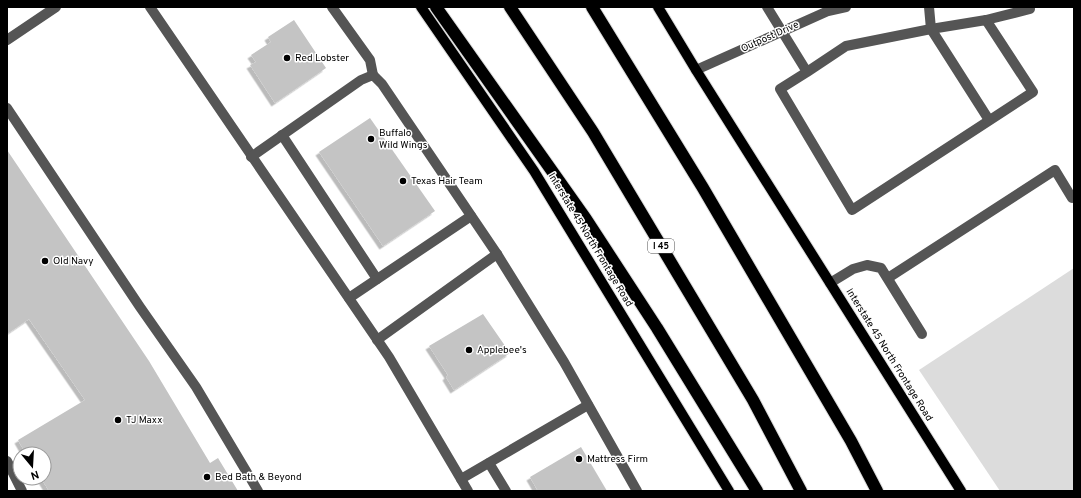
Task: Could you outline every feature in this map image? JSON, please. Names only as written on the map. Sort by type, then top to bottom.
[{"type":"highway","points":[[436,7],[598,238],[657,328],[724,436],[756,491]]},
{"type":"highway","name":"I 45","points":[[510,7],[593,132],[753,400],[801,491]]},
{"type":"highway","points":[[592,7],[703,188],[851,441],[877,491]]},
{"type":"main road","name":"Interstate 45 North Frontage Road","points":[[422,7],[534,171],[729,491]]},
{"type":"main road","name":"Interstate 45 North Frontage Road","points":[[658,7],[696,70],[961,491]]},
{"type":"lane","points":[[7,40],[56,7]]},
{"type":"lane","points":[[150,7],[377,340],[409,389],[468,491]]},
{"type":"lane","points":[[332,7],[370,60],[373,75],[382,84],[498,254],[564,362],[637,491]]},
{"type":"lane","points":[[767,7],[807,72]]},
{"type":"lane","name":"Outpost Drive","points":[[696,70],[828,11],[846,7]]},
{"type":"lane","points":[[929,7],[932,29],[989,120]]},
{"type":"lane","points":[[986,20],[1033,92],[852,210],[780,89],[846,46],[986,20],[1030,9]]},
{"type":"lane","points":[[251,157],[361,80],[373,75]]},
{"type":"lane","points":[[7,108],[140,307],[196,387],[258,491]]},
{"type":"lane","points":[[282,135],[377,279]]},
{"type":"lane","points":[[888,278],[1055,170],[1072,198]]},
{"type":"lane","points":[[349,298],[471,216]]},
{"type":"lane","points":[[377,340],[498,254]]},
{"type":"lane","points":[[830,284],[853,269],[867,265],[881,268],[922,334]]},
{"type":"lane","points":[[461,479],[588,405]]},
{"type":"lane","points":[[7,461],[22,491]]},
{"type":"lane","points":[[489,463],[506,491]]},
{"type":"shaded area","points":[[1074,268],[1074,491],[1000,491],[919,370]]},
{"type":"building","name":"Red Lobster","points":[[294,20],[326,68],[275,103],[250,65],[256,62],[251,55],[271,42],[268,37]]},
{"type":"building","points":[[370,118],[435,211],[383,246],[319,152]]},
{"type":"building","points":[[7,150],[149,361],[210,463],[218,458],[238,491],[49,491],[46,486],[52,486],[52,446],[21,446],[18,440],[85,400],[29,319],[7,334]]},
{"type":"building","name":"Applebee's","points":[[483,314],[510,353],[454,390],[446,377],[448,375],[429,346]]},
{"type":"building","points":[[581,447],[607,491],[538,491],[530,477]]},
{"type":"place","name":"Red Lobster","points":[[287,58]]},
{"type":"place","name":"Buffalo Wild Wings","points":[[371,139]]},
{"type":"place","name":"Texas Hair Team","points":[[403,181]]},
{"type":"place","name":"Old Navy","points":[[45,261]]},
{"type":"place","name":"Applebee's","points":[[469,350]]},
{"type":"place","name":"TJ Maxx","points":[[118,420]]},
{"type":"place","name":"Mattress Firm","points":[[579,459]]},
{"type":"place","name":"Bed Bath & Beyond","points":[[207,477]]}]
